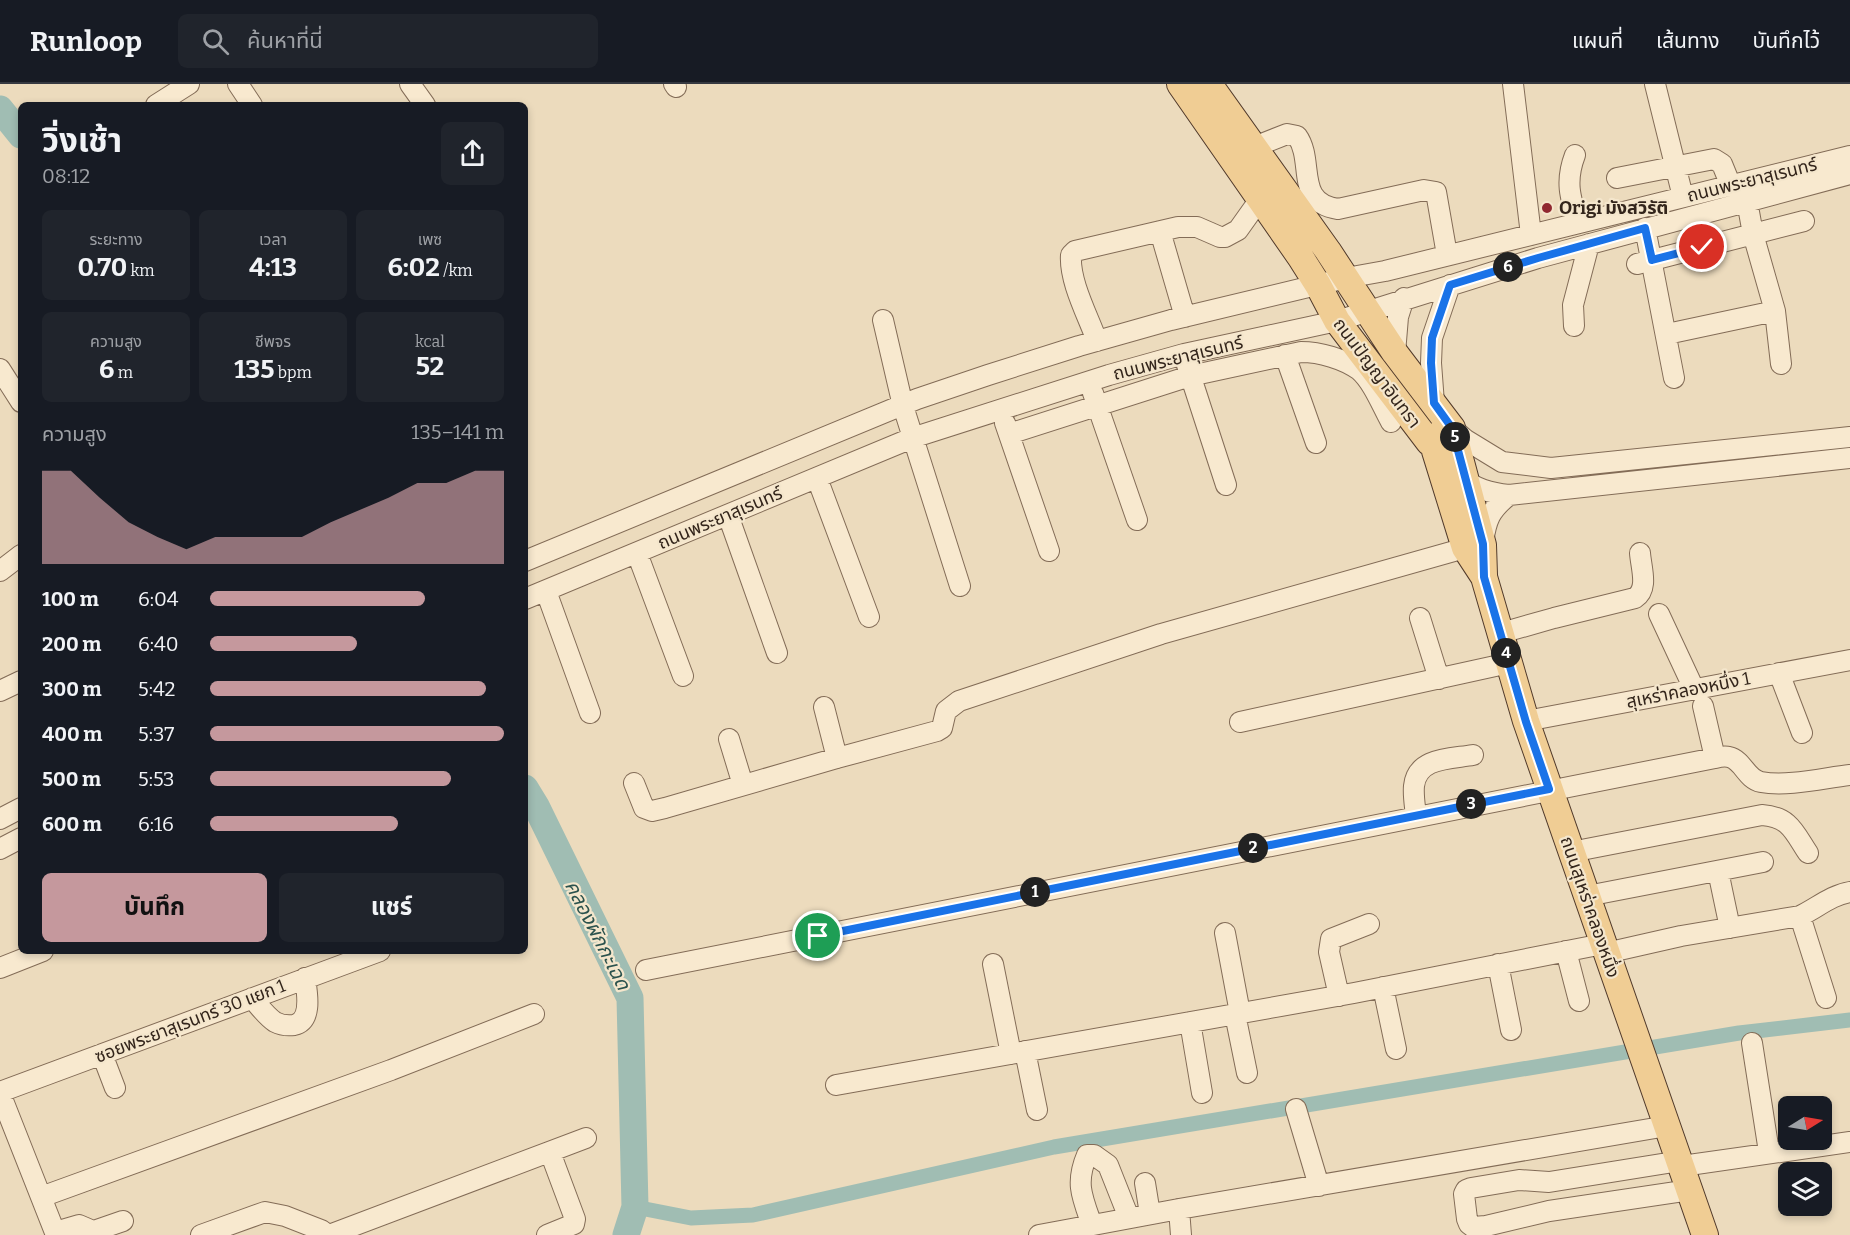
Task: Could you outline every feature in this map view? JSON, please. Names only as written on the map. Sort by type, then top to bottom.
[{"type":"main road","name":"ถนนปัญญาอินทรา","points":[[1180,84],[1301,258],[1337,321],[1432,447]]},
{"type":"main road","name":"ถนนปัญญาอินทรา","points":[[1209,84],[1328,251],[1395,353],[1452,428]]},
{"type":"main road","points":[[1432,447],[1443,430],[1452,428]]},
{"type":"main road","name":"ถนนสุเหร่าคลองหนึ่ง","points":[[1452,428],[1466,481],[1474,546]]},
{"type":"main road","name":"ถนนสุเหร่าคลองหนึ่ง","points":[[1432,447],[1474,546],[1526,722],[1705,1235]]},
{"type":"street","points":[[161,102],[189,84]]},
{"type":"street","points":[[238,84],[250,102]]},
{"type":"street","points":[[410,84],[423,102]]},
{"type":"street","points":[[1513,84],[1531,235]]},
{"type":"street","points":[[1655,84],[1683,197]]},
{"type":"street","points":[[1254,147],[1287,134],[1297,136],[1302,147],[1309,189],[1318,201],[1331,208],[1338,209],[1424,190],[1436,192],[1447,255]]},
{"type":"street","points":[[1575,155],[1568,172],[1571,201],[1578,223]]},
{"type":"street","name":"ถนนพระยาสุเรนทร์","points":[[528,560],[903,406],[988,375],[1097,341],[1185,317],[1346,278],[1385,271],[1850,156]]},
{"type":"street","points":[[1617,178],[1714,159],[1722,164],[1731,186]]},
{"type":"street","name":"ถนนพระยาสุเรนทร์","points":[[528,598],[912,438],[1000,409],[1184,354],[1337,321],[1404,298],[1588,244],[1850,174]]},
{"type":"street","points":[[1097,341],[1073,278],[1071,255],[1079,250],[1178,227],[1197,226],[1220,237],[1225,237],[1238,230],[1260,199]]},
{"type":"street","points":[[1747,201],[1753,234],[1775,311],[1781,364]]},
{"type":"street","points":[[1645,262],[1804,221]]},
{"type":"street","points":[[1645,228],[1645,262],[1667,334],[1674,378]]},
{"type":"street","points":[[1160,231],[1185,317]]},
{"type":"street","points":[[1574,326],[1573,305],[1588,244]]},
{"type":"street","points":[[1328,251],[1348,262],[1385,271]]},
{"type":"street","points":[[1275,295],[1291,279],[1301,258]]},
{"type":"street","points":[[1434,403],[1432,338],[1450,285]]},
{"type":"street","points":[[1395,353],[1398,317],[1404,298]]},
{"type":"street","points":[[1667,334],[1775,311]]},
{"type":"street","points":[[884,320],[912,438],[960,586]]},
{"type":"street","points":[[1009,434],[1190,376],[1302,352],[1316,352],[1359,370],[1391,422]]},
{"type":"street","points":[[1184,354],[1226,485]]},
{"type":"street","points":[[1285,355],[1316,443]]},
{"type":"street","points":[[0,369],[18,397]]},
{"type":"street","points":[[1088,382],[1137,520]]},
{"type":"street","points":[[1000,409],[1048,551]]},
{"type":"street","name":"ถนนปัญญาอินทรา","points":[[1452,428],[1466,440],[1502,462],[1551,468],[1850,438]]},
{"type":"street","name":"ถนนปัญญาอินทรา","points":[[1432,447],[1466,481],[1487,492],[1509,495],[1850,458]]},
{"type":"street","points":[[817,478],[869,617]]},
{"type":"street","points":[[634,783],[640,803],[644,808],[652,811],[937,731],[942,728],[946,711],[969,697],[1161,634],[1474,546],[1496,506],[1509,495]]},
{"type":"street","points":[[728,515],[777,652]]},
{"type":"street","points":[[637,553],[683,676]]},
{"type":"street","points":[[1501,633],[1641,595],[1643,588],[1640,553]]},
{"type":"street","points":[[0,571],[18,557]]},
{"type":"street","points":[[546,591],[590,713]]},
{"type":"street","points":[[1659,614],[1699,698],[1715,758]]},
{"type":"street","points":[[1420,618],[1438,679]]},
{"type":"street","name":"สุเหร่าคลองหนึ่ง 1","points":[[1526,722],[1699,698],[1779,673],[1850,660]]},
{"type":"street","points":[[1240,722],[1509,663]]},
{"type":"street","points":[[1779,673],[1802,733]]},
{"type":"street","points":[[0,691],[18,682]]},
{"type":"street","points":[[824,707],[837,758]]},
{"type":"street","points":[[729,739],[743,785]]},
{"type":"street","points":[[1416,816],[1414,787],[1416,776],[1422,767],[1430,762],[1473,755]]},
{"type":"street","points":[[646,970],[1549,789],[1715,758],[1728,757],[1736,761],[1752,780],[1762,783],[1850,775]]},
{"type":"street","points":[[0,819],[18,810]]},
{"type":"street","points":[[1571,852],[1762,815],[1781,818],[1789,824],[1808,853]]},
{"type":"street","points":[[0,849],[18,840]]},
{"type":"street","points":[[1587,896],[1763,862]]},
{"type":"street","points":[[1718,871],[1730,928]]},
{"type":"street","points":[[836,1085],[1339,996],[1566,951],[1604,948],[1800,915],[1816,908],[1828,899],[1850,892]]},
{"type":"street","points":[[1800,915],[1826,998]]},
{"type":"street","points":[[1339,996],[1329,951],[1331,939],[1369,924]]},
{"type":"street","points":[[1225,933],[1247,1072]]},
{"type":"street","points":[[1566,951],[1579,1001]]},
{"type":"street","points":[[0,968],[35,954]]},
{"type":"street","name":"ซอยพระยาสุเรนทร์ 30 แยก 1","points":[[1,1099],[102,1054],[372,954]]},
{"type":"street","points":[[993,964],[1037,1110]]},
{"type":"street","points":[[1498,964],[1511,1030]]},
{"type":"street","points":[[252,998],[274,1021],[283,1025],[299,1023],[303,1019],[307,1003],[305,978]]},
{"type":"street","points":[[1383,987],[1396,1049]]},
{"type":"street","points":[[41,1197],[391,1070],[534,1014]]},
{"type":"street","points":[[1190,1022],[1202,1093]]},
{"type":"street","points":[[1752,1043],[1769,1152]]},
{"type":"street","points":[[102,1054],[115,1088]]},
{"type":"street","points":[[1,1099],[55,1234],[79,1225],[93,1231],[123,1221]]},
{"type":"street","points":[[1296,1109],[1319,1186]]},
{"type":"street","points":[[1039,1235],[1111,1225],[1150,1214],[1667,1126]]},
{"type":"street","points":[[201,1235],[266,1212],[285,1216],[329,1235],[586,1138]]},
{"type":"street","points":[[1690,1190],[1542,1213],[1532,1217],[1473,1227],[1467,1220],[1464,1194],[1471,1188],[1520,1180],[1549,1182],[1646,1167],[1850,1142]]},
{"type":"street","points":[[548,1235],[570,1227],[574,1224],[575,1219],[550,1152]]},
{"type":"street","points":[[1646,1167],[1652,1196]]},
{"type":"street","points":[[1538,1182],[1542,1213]]},
{"type":"street","points":[[1145,1183],[1150,1214]]},
{"type":"street","points":[[1179,1209],[1181,1235]]},
{"type":"waterway","name":"คลองผักกะเฉด","points":[[0,109],[18,131]]},
{"type":"waterway","name":"คลองผักกะเฉด","points":[[528,793],[630,998],[635,1207],[626,1235]]},
{"type":"waterway","points":[[635,1207],[691,1218],[753,1215],[1054,1147],[1739,1033],[1850,1020]]},
{"type":"place","name":"Origi มังสวิรัติ","points":[[1547,208]]},
{"type":"route","points":[[818,936],[1549,789],[1526,722],[1484,577],[1483,544],[1452,428],[1434,403],[1432,338],[1450,285],[1645,228],[1652,260],[1702,247]]}]
